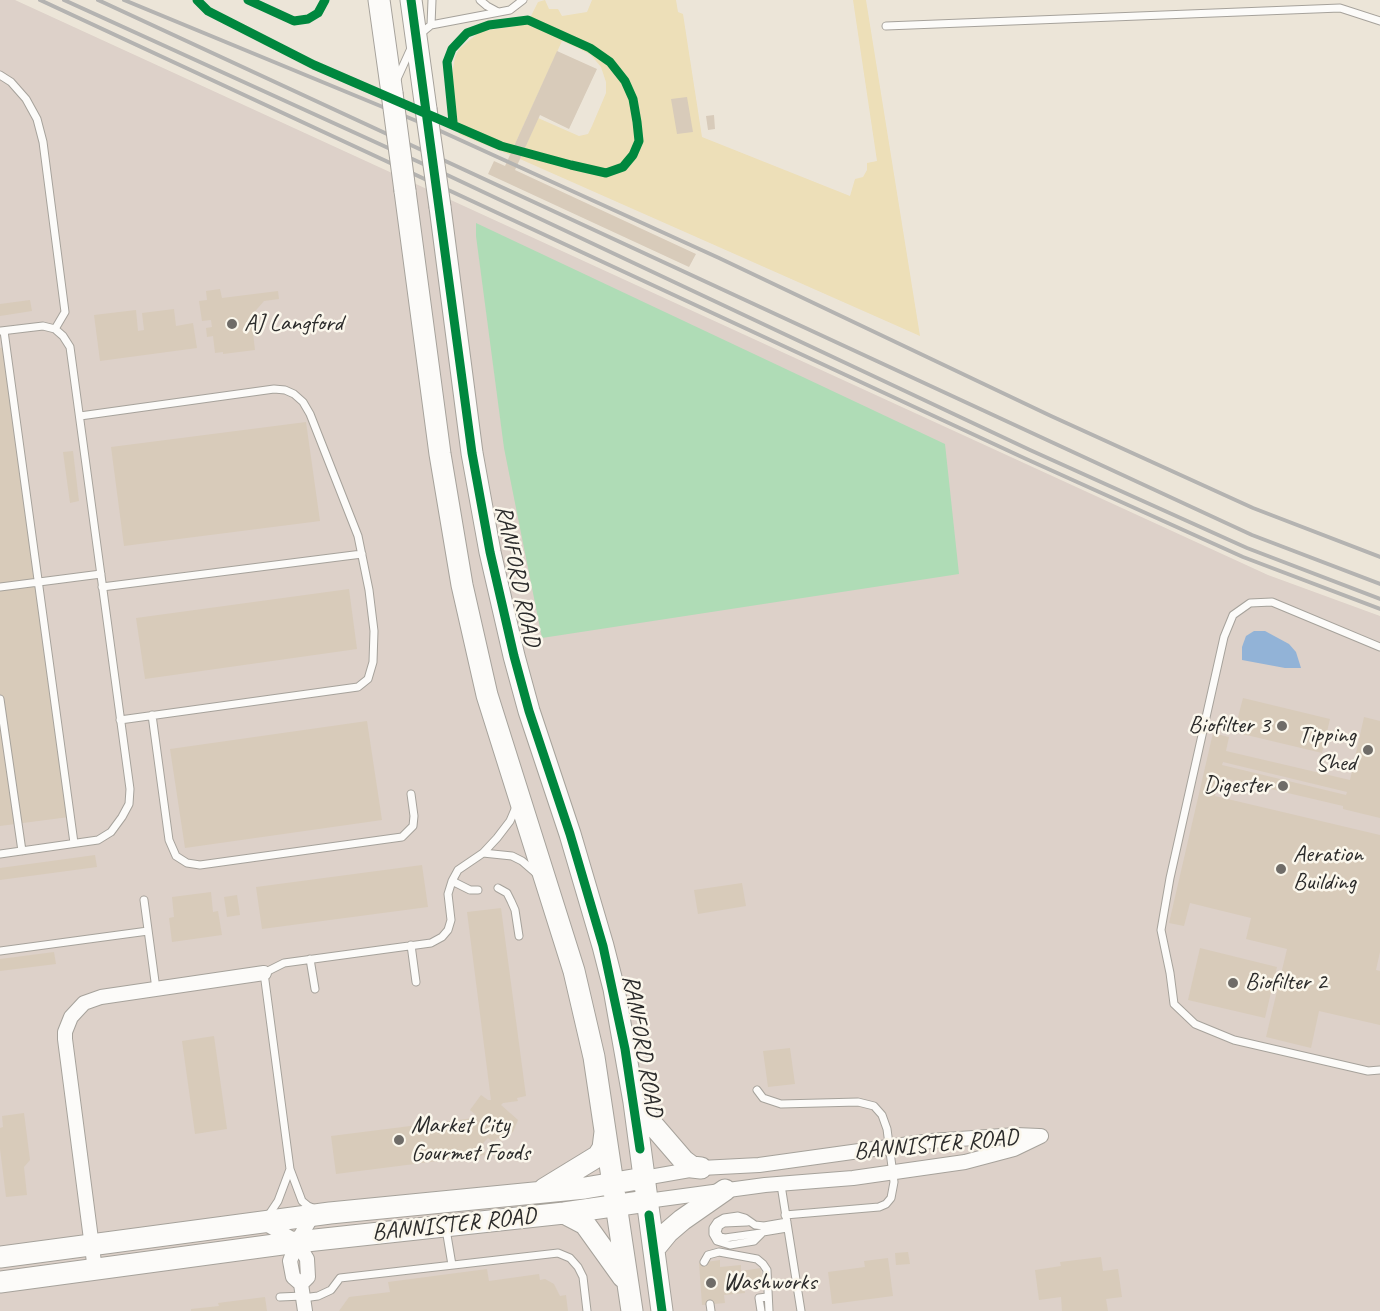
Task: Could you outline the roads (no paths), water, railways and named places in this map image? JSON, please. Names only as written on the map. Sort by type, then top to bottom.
[{"type":"main road","name":"RANFORD ROAD","points":[[379,0],[440,454],[462,585],[487,695],[548,885],[574,971],[587,1024],[606,1129],[632,1311]]},
{"type":"main road","name":"RANFORD ROAD","points":[[411,0],[424,31],[426,109],[472,453],[490,552],[529,711],[570,834],[614,988],[634,1102],[663,1311]]},
{"type":"main road","points":[[634,1102],[684,1161],[692,1167],[701,1168]]},
{"type":"main road","points":[[537,1193],[598,1156],[603,1148],[606,1129]]},
{"type":"main road","name":"BANNISTER ROAD","points":[[0,1257],[320,1215],[537,1193],[644,1178]]},
{"type":"main road","points":[[654,1249],[682,1220],[725,1190]]},
{"type":"main road","name":"BANNISTER ROAD","points":[[0,1282],[297,1242],[446,1227],[647,1201]]},
{"type":"main road","points":[[564,1213],[585,1224],[627,1282]]},
{"type":"street","points":[[95,1270],[65,1032],[71,1017],[84,1003],[101,997],[264,973]]},
{"type":"street","name":"BANNISTER ROAD","points":[[644,1178],[701,1168],[759,1165],[952,1140],[1041,1136],[1014,1149],[965,1162],[647,1201]]},
{"type":"street","points":[[297,1242],[320,1215]]},
{"type":"street","points":[[263,1222],[297,1242],[308,1258],[308,1277],[303,1297]]},
{"type":"lane","points":[[392,93],[408,51],[424,31],[432,0]]},
{"type":"lane","points":[[480,0],[498,12]]},
{"type":"lane","points":[[424,31],[510,10],[523,0]]},
{"type":"lane","points":[[886,26],[1340,4],[1380,21]]},
{"type":"lane","points":[[0,75],[11,82],[26,99],[37,119],[43,142],[65,312],[55,329]]},
{"type":"lane","points":[[0,854],[98,840],[111,832],[129,804],[130,789],[70,347],[55,329],[43,326],[2,331],[74,843]]},
{"type":"lane","points":[[80,416],[274,389],[294,394],[303,402],[313,421],[358,537],[374,631],[373,662],[368,679],[358,687],[120,720]]},
{"type":"lane","points":[[102,586],[362,554]]},
{"type":"lane","points":[[0,587],[101,574]]},
{"type":"lane","points":[[1380,650],[1369,643],[1272,602],[1250,603],[1233,615],[1224,638],[1170,878],[1161,930],[1174,1004],[1195,1024],[1234,1040],[1368,1071],[1380,1070]]},
{"type":"lane","points":[[0,699],[22,850]]},
{"type":"lane","points":[[152,715],[169,840],[176,855],[187,863],[201,865],[402,837],[413,826],[411,794]]},
{"type":"lane","points":[[320,1215],[302,1201],[290,1169],[264,973],[284,963],[431,943],[442,937],[448,930],[451,920],[448,894],[458,870],[483,853],[510,821],[519,797]]},
{"type":"lane","points":[[483,853],[512,856],[522,861],[548,885]]},
{"type":"lane","points":[[452,881],[470,890],[478,890]]},
{"type":"lane","points":[[498,888],[507,893],[515,910],[519,936]]},
{"type":"lane","points":[[144,900],[156,989]]},
{"type":"lane","points":[[0,951],[148,931]]},
{"type":"lane","points":[[411,945],[416,982]]},
{"type":"lane","points":[[310,959],[315,989]]},
{"type":"lane","points":[[757,1090],[763,1098],[781,1104],[858,1102],[874,1106],[882,1115],[887,1129],[893,1189],[891,1198],[886,1204],[879,1207],[786,1222],[764,1226],[755,1225],[738,1216],[724,1218],[717,1222],[713,1228],[713,1234],[717,1241],[730,1245],[754,1241],[763,1233],[786,1222]]},
{"type":"lane","points":[[263,1222],[278,1201],[290,1169]]},
{"type":"lane","points":[[781,1185],[801,1311]]},
{"type":"lane","points":[[446,1227],[452,1265]]},
{"type":"lane","points":[[704,1262],[708,1255],[719,1252],[757,1259],[766,1270],[769,1311]]},
{"type":"lane","points":[[280,1297],[318,1296],[331,1290],[340,1278],[558,1253],[570,1258],[583,1277],[587,1311]]},
{"type":"lane","points":[[760,1311],[759,1298],[767,1297]]},
{"type":"water","points":[[1254,631],[1265,631],[1289,644],[1296,652],[1301,668],[1285,668],[1242,660],[1242,647],[1246,636]]},
{"type":"railway","points":[[40,0],[1024,458],[1243,557],[1380,609]]},
{"type":"railway","points":[[64,0],[443,173],[1030,450],[1247,548],[1380,599]]},
{"type":"railway","points":[[98,0],[1252,535],[1380,584]]},
{"type":"railway","points":[[124,0],[436,129],[719,258],[1051,416],[1253,508],[1380,557]]},
{"type":"place","name":"AJ Langford","points":[[232,324]]},
{"type":"place","name":"Biofilter 3","points":[[1282,726]]},
{"type":"place","name":"Tipping Shed","points":[[1368,750]]},
{"type":"place","name":"Digester","points":[[1283,786]]},
{"type":"place","name":"Aeration Building","points":[[1281,869]]},
{"type":"place","name":"Biofilter 2","points":[[1233,983]]},
{"type":"place","name":"Market City Gourmet Foods","points":[[399,1140]]},
{"type":"place","name":"Washworks","points":[[711,1283]]}]
